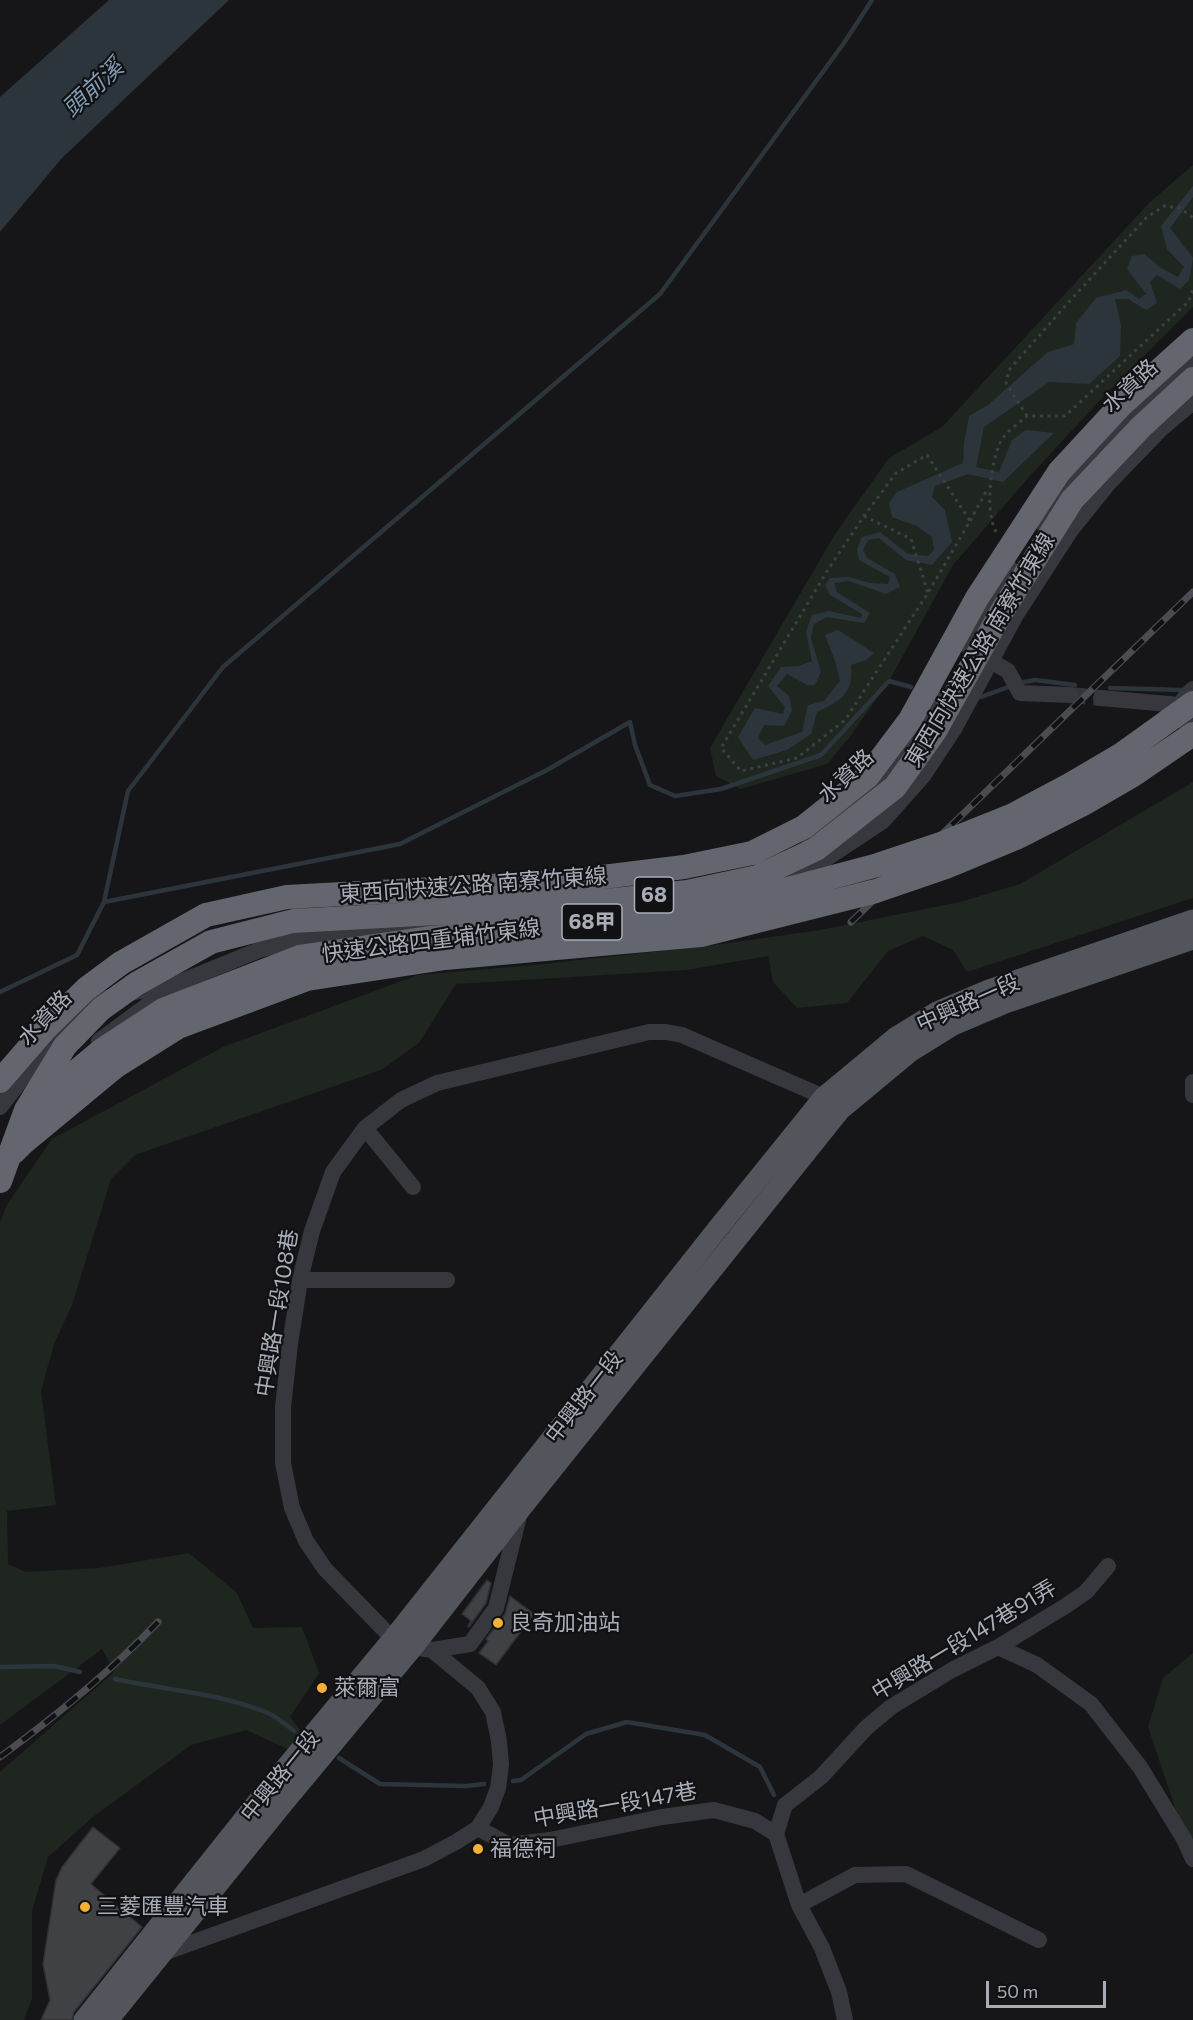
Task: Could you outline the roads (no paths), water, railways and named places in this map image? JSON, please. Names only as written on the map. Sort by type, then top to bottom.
[{"type":"highway","name":"東西向快速公路 南寮竹東線","points":[[0,1081],[45,1029],[86,988],[121,963],[206,915],[287,897],[562,882],[684,867],[752,853],[804,827],[868,776],[910,720],[977,598],[1059,472],[1121,405],[1193,340]]},
{"type":"highway","name":"東西向快速公路 南寮竹東線","points":[[0,1181],[26,1110],[65,1046],[109,1003],[160,969],[211,942],[293,921],[561,906],[687,892],[757,877],[816,849],[895,787],[935,731],[1001,613],[1072,500],[1141,427],[1193,379]]},
{"type":"highway","name":"快速公路四重埔竹東線","points":[[0,1138],[102,1050],[163,1010],[300,957],[431,938],[700,912],[878,865],[941,844],[1011,816],[1122,754],[1186,704]]},
{"type":"highway","name":"快速公路四重埔竹東線","points":[[0,1167],[22,1143],[116,1066],[178,1027],[307,979],[445,958],[701,935],[876,891],[946,867],[1016,838],[1083,804],[1133,775],[1193,733]]},
{"type":"main road","name":"中興路一段","points":[[84,2020],[261,1798],[393,1639],[824,1097],[895,1038],[937,1012],[989,990],[1193,920]]},
{"type":"main road","name":"中興路一段","points":[[108,2020],[281,1806],[423,1649],[522,1508],[840,1110],[911,1051],[953,1025],[1005,1003],[1193,939]]},
{"type":"street","name":"水資路","points":[[378,930],[693,874],[765,857],[808,838],[880,782],[921,724],[1013,562],[1064,487],[1142,404],[1181,369],[1193,365]]},
{"type":"street","name":"水資路","points":[[0,1107],[53,1039],[92,1001],[178,983],[268,947],[298,940],[378,930],[563,915],[697,899],[774,882],[821,862],[883,821],[923,776],[954,729],[1022,606],[1071,530],[1108,484],[1160,430],[1193,402]]},
{"type":"street","points":[[964,645],[1008,671],[1020,693],[1070,695]]},
{"type":"street","points":[[1186,704],[1182,700],[1193,689]]},
{"type":"street","points":[[1101,698],[1186,704]]},
{"type":"street","points":[[1186,704],[1181,717],[1193,733]]},
{"type":"street","name":"水資路","points":[[0,1119],[71,1065],[111,1030],[178,983]]},
{"type":"street","name":"中興路一段108巷","points":[[393,1639],[325,1569],[306,1540],[292,1508],[283,1463],[283,1407],[300,1280],[312,1231],[333,1172],[365,1128],[401,1100],[437,1083],[649,1032],[682,1035],[824,1097]]},
{"type":"street","points":[[1193,1082],[1193,1095]]},
{"type":"street","points":[[365,1128],[412,1187]]},
{"type":"street","points":[[300,1280],[447,1280]]},
{"type":"street","points":[[423,1649],[470,1644],[496,1608],[522,1508]]},
{"type":"street","name":"中興路一段147巷91弄","points":[[776,1834],[785,1805],[820,1777],[866,1728],[891,1707],[942,1676],[998,1647],[1086,1592],[1108,1566]]},
{"type":"street","points":[[134,1959],[162,1954],[424,1859],[478,1828],[491,1807],[498,1788],[501,1765],[493,1712],[478,1688],[423,1649],[393,1639]]},
{"type":"street","points":[[998,1647],[1037,1665],[1090,1704],[1140,1767],[1193,1858]]},
{"type":"street","name":"中興路一段147巷","points":[[478,1828],[509,1845],[550,1840],[662,1817],[714,1810],[755,1821],[776,1834]]},
{"type":"street","points":[[776,1834],[799,1905],[822,1948],[839,1992],[845,2020]]},
{"type":"street","points":[[799,1905],[855,1875],[906,1874],[1038,1940]]},
{"type":"water","name":"頭前溪","points":[[109,0],[229,0],[62,158],[0,232],[0,97]]},
{"type":"water","points":[[1193,186],[1193,197],[1170,228],[1193,258],[1189,280],[1180,289],[1157,275],[1150,282],[1157,303],[1146,310],[1128,299],[1115,299],[1121,325],[1120,356],[1089,384],[1049,382],[984,427],[976,467],[999,472],[1012,440],[1026,430],[1054,433],[1003,482],[968,474],[935,486],[932,497],[945,510],[952,542],[932,565],[906,560],[879,538],[868,540],[863,550],[867,558],[895,574],[900,587],[886,594],[849,581],[834,583],[837,592],[870,613],[864,623],[827,617],[814,624],[811,638],[821,672],[815,685],[807,685],[787,674],[777,686],[789,696],[792,710],[784,726],[764,725],[758,738],[765,745],[802,732],[808,705],[824,701],[840,681],[825,635],[838,630],[874,653],[866,660],[851,665],[848,690],[839,700],[817,712],[811,734],[787,750],[753,760],[738,737],[755,708],[783,714],[785,707],[768,686],[781,667],[799,666],[812,661],[806,632],[812,615],[829,611],[861,618],[862,614],[830,595],[825,585],[830,578],[849,577],[870,583],[888,584],[890,577],[859,560],[857,549],[862,537],[880,532],[908,554],[928,556],[934,550],[932,537],[917,526],[892,517],[889,503],[897,492],[963,463],[969,416],[988,405],[1048,352],[1074,344],[1076,323],[1096,298],[1126,290],[1139,299],[1146,294],[1127,269],[1132,256],[1144,254],[1161,268],[1178,277],[1184,267],[1167,249],[1161,226]]},
{"type":"waterway","points":[[0,992],[77,955],[104,902],[128,791],[223,667],[660,294],[844,43],[872,0]]},
{"type":"waterway","points":[[1019,683],[1035,680],[1075,685]]},
{"type":"waterway","points":[[104,902],[400,844],[547,770],[630,722],[635,745],[650,785],[675,796],[721,789],[821,755],[889,681],[911,687]]},
{"type":"waterway","points":[[981,697],[1011,686]]},
{"type":"waterway","points":[[1110,688],[1182,690]]},
{"type":"waterway","points":[[0,1667],[54,1666],[80,1672]]},
{"type":"waterway","points":[[115,1679],[212,1696],[249,1706],[271,1715],[294,1731]]},
{"type":"waterway","points":[[513,1781],[521,1780],[586,1734],[627,1722],[705,1735],[760,1767],[774,1795]]},
{"type":"waterway","points":[[339,1758],[380,1784],[466,1786],[484,1784]]},
{"type":"tunnel","points":[[1070,695],[1101,698]]},
{"type":"railway","points":[[851,922],[1193,592]]},
{"type":"railway","points":[[0,1757],[82,1693],[158,1622]]},
{"type":"place","name":"良奇加油站","points":[[498,1623]]},
{"type":"place","name":"萊爾富","points":[[322,1688]]},
{"type":"place","name":"福德祠","points":[[478,1849]]},
{"type":"place","name":"三菱匯豐汽車","points":[[85,1907]]}]
